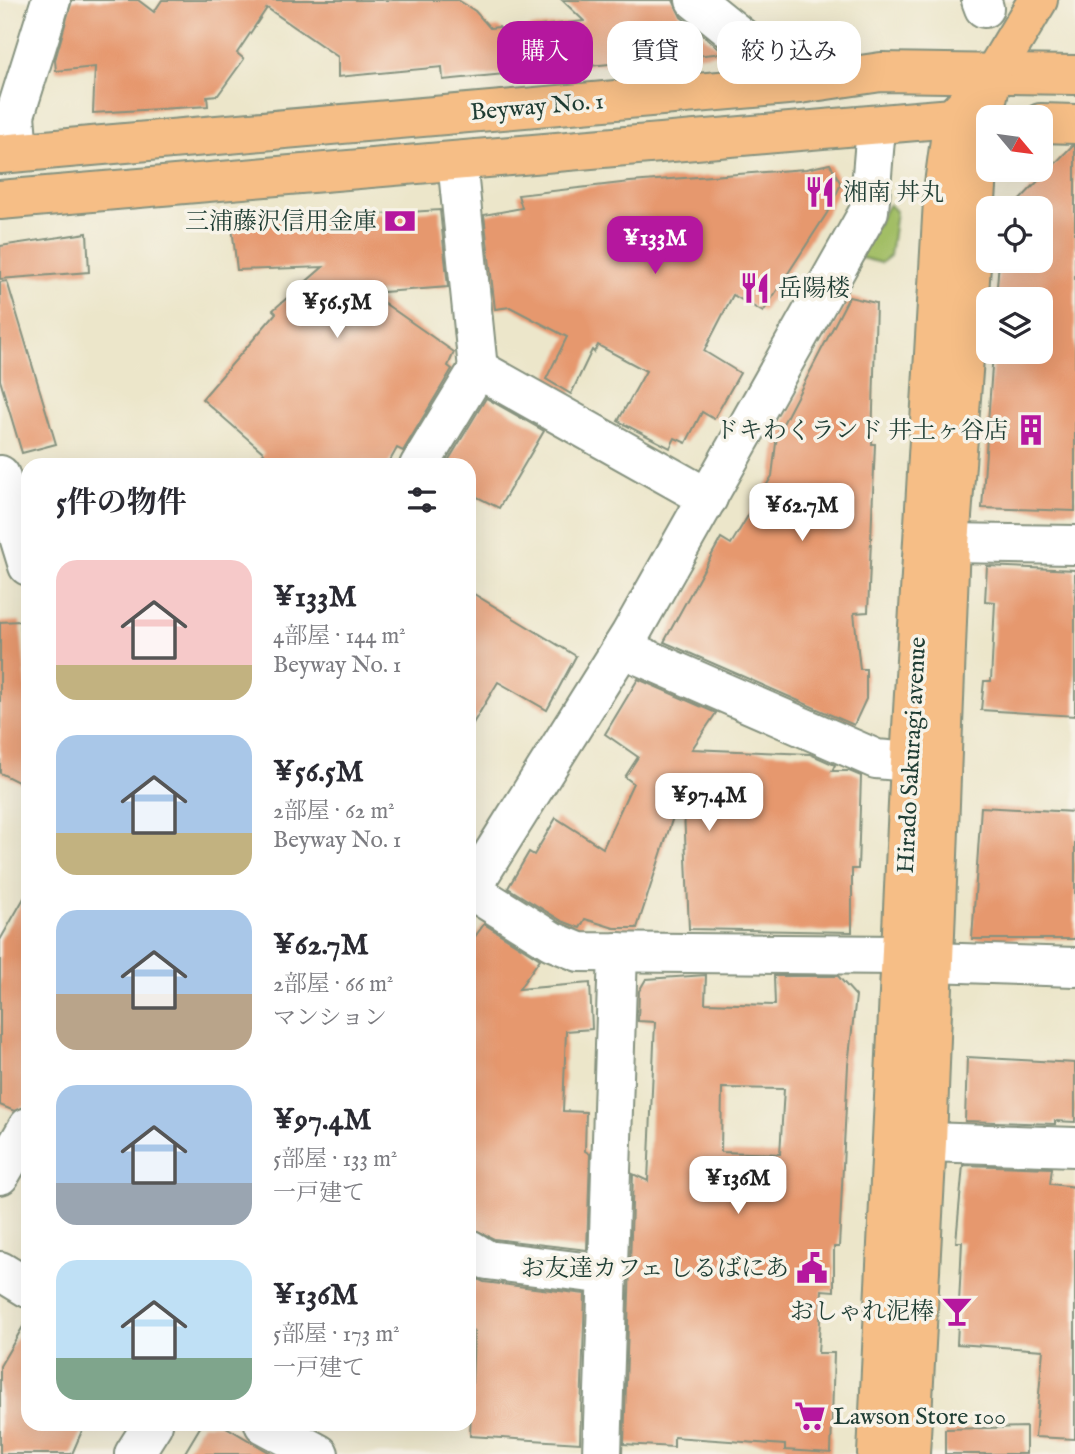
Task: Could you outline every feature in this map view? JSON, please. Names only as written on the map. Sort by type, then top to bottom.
[{"type":"main road","points":[[974,120],[994,73],[1038,0]]},
{"type":"main road","name":"Beyway No. 1","points":[[861,75],[881,72],[1075,75]]},
{"type":"main road","name":"Beyway No. 1","points":[[9,153],[799,84]]},
{"type":"main road","name":"Beyway No. 1","points":[[0,200],[974,120]]},
{"type":"main road","name":"Hirado Sakuragi avenue","points":[[877,1454],[950,543],[974,120]]},
{"type":"main road","name":"Hirado Sakuragi avenue","points":[[910,1454],[927,1142],[910,762],[944,184],[974,120]]},
{"type":"main road","points":[[1054,123],[1075,124]]},
{"type":"street","points":[[9,153],[15,115],[51,0]]},
{"type":"street","points":[[695,0],[721,21]]},
{"type":"street","points":[[476,879],[622,648],[869,211],[876,127]]},
{"type":"street","points":[[424,458],[478,369],[457,161]]},
{"type":"street","points":[[478,369],[708,498]]},
{"type":"street","points":[[0,475],[21,543]]},
{"type":"street","points":[[950,543],[1075,545]]},
{"type":"street","points":[[622,648],[876,759],[910,762]]},
{"type":"street","points":[[476,894],[552,941],[579,952],[917,959],[1075,967]]},
{"type":"street","points":[[602,1454],[618,952]]},
{"type":"street","points":[[0,1175],[21,1139]]},
{"type":"street","points":[[927,1142],[1075,1147]]},
{"type":"street","points":[[476,1253],[487,1260],[608,1275]]},
{"type":"street","points":[[0,1271],[21,1284]]},
{"type":"street","points":[[134,1454],[149,1431]]},
{"type":"street","points":[[277,1431],[319,1454]]},
{"type":"green space","points":[[889,204],[896,211],[890,256],[881,263],[858,257]]},
{"type":"building","points":[[72,0],[138,0],[154,12],[162,0],[458,0],[475,11],[490,28],[497,27],[497,75],[443,80],[442,67],[338,77],[338,57],[267,8],[237,53],[244,59],[218,95],[207,96],[208,106],[93,113],[95,67],[56,71],[55,60]]},
{"type":"building","points":[[562,0],[673,0],[686,21],[607,21],[607,64],[593,66],[593,21],[584,21]]},
{"type":"building","points":[[703,35],[717,46],[717,54],[703,55]]},
{"type":"building","name":"ドキわくランド 井土ヶ谷店","points":[[1075,146],[1075,511],[982,508],[992,364],[1053,364],[1053,287],[997,287],[998,273],[1053,273],[1053,196],[1024,196],[1037,182],[1054,182],[1054,165]]},
{"type":"building","points":[[830,164],[841,184],[827,213],[763,312],[733,295],[704,351],[740,373],[714,419],[702,412],[686,443],[675,438],[670,448],[618,421],[646,371],[598,345],[594,352],[592,350],[571,394],[546,379],[567,337],[510,307],[495,309],[484,215],[522,208],[518,195],[630,182],[806,169]]},
{"type":"building","points":[[440,210],[448,287],[370,293],[454,352],[448,366],[452,369],[403,451],[397,448],[391,458],[260,458],[264,453],[202,399],[276,313],[273,310],[323,267],[237,270],[231,218],[302,215],[303,219]]},
{"type":"building","points":[[87,233],[89,272],[0,279],[0,246]]},
{"type":"building","points":[[7,281],[56,444],[22,453],[0,380],[0,282]]},
{"type":"building","points":[[849,297],[876,303],[872,444],[875,444],[868,612],[854,613],[860,669],[866,669],[866,699],[854,725],[664,642],[721,538],[731,544],[772,476],[777,435]]},
{"type":"building","points":[[486,398],[544,431],[499,508],[476,496],[476,458],[450,458]]},
{"type":"building","points":[[987,566],[1075,570],[1075,716],[981,710],[984,681],[991,681],[995,602],[985,601]]},
{"type":"building","points":[[476,595],[576,656],[547,710],[498,682],[476,718]]},
{"type":"building","points":[[20,621],[21,784],[0,773],[0,622]]},
{"type":"building","points":[[638,679],[716,713],[692,749],[810,754],[835,765],[832,771],[849,771],[861,776],[858,869],[852,869],[852,932],[689,929],[683,786],[637,928],[614,928],[585,919],[580,928],[562,921],[508,888],[529,852],[534,855],[556,818],[603,848],[633,783],[625,777],[638,757],[605,734]]},
{"type":"building","points":[[981,807],[1075,812],[1075,939],[972,939]]},
{"type":"building","points":[[21,903],[21,1108],[14,1111],[0,1105],[0,940]]},
{"type":"building","points":[[484,924],[540,959],[519,989],[590,983],[592,1029],[566,1031],[563,1111],[586,1112],[585,1151],[590,1154],[587,1250],[494,1239],[476,1230],[476,935]]},
{"type":"building","points":[[706,975],[705,1003],[775,1005],[774,976],[838,976],[856,996],[848,1065],[839,1247],[834,1247],[834,1291],[822,1290],[818,1353],[834,1353],[831,1453],[785,1450],[785,1445],[674,1437],[674,1447],[624,1444],[633,1174],[648,1181],[655,1022],[638,1021],[639,991],[646,979]],"holes":[[[722,1088],[784,1089],[780,1154],[721,1152]]]},
{"type":"building","points":[[967,1057],[1075,1063],[1075,1122],[1055,1121],[1055,1124],[965,1121]]},
{"type":"building","points":[[963,1165],[1052,1168],[1050,1184],[1075,1187],[1075,1439],[1035,1437],[1043,1350],[957,1344],[962,1242],[956,1242]]},
{"type":"building","points":[[476,1278],[484,1282],[585,1294],[580,1443],[470,1436],[470,1431],[476,1431]]},
{"type":"building","points":[[21,1330],[21,1431],[82,1431],[72,1454],[0,1454],[0,1366]]},
{"type":"building","points":[[1026,1427],[1026,1454],[945,1454],[945,1429]]},
{"type":"building","points":[[198,1431],[233,1431],[272,1454],[184,1454]]},
{"type":"place","name":"湘南 丼丸","points":[[820,192]]},
{"type":"place","name":"三浦藤沢信用金庫","points":[[400,221]]},
{"type":"place","name":"岳陽楼","points":[[755,288]]},
{"type":"place","name":"ドキわくランド 井土ヶ谷店","points":[[1031,430]]},
{"type":"place","name":"お友達カフェ しるばにあ","points":[[812,1268]]},
{"type":"place","name":"おしゃれ泥棒","points":[[957,1311]]},
{"type":"place","name":"Lawson Store 100","points":[[810,1416]]}]
